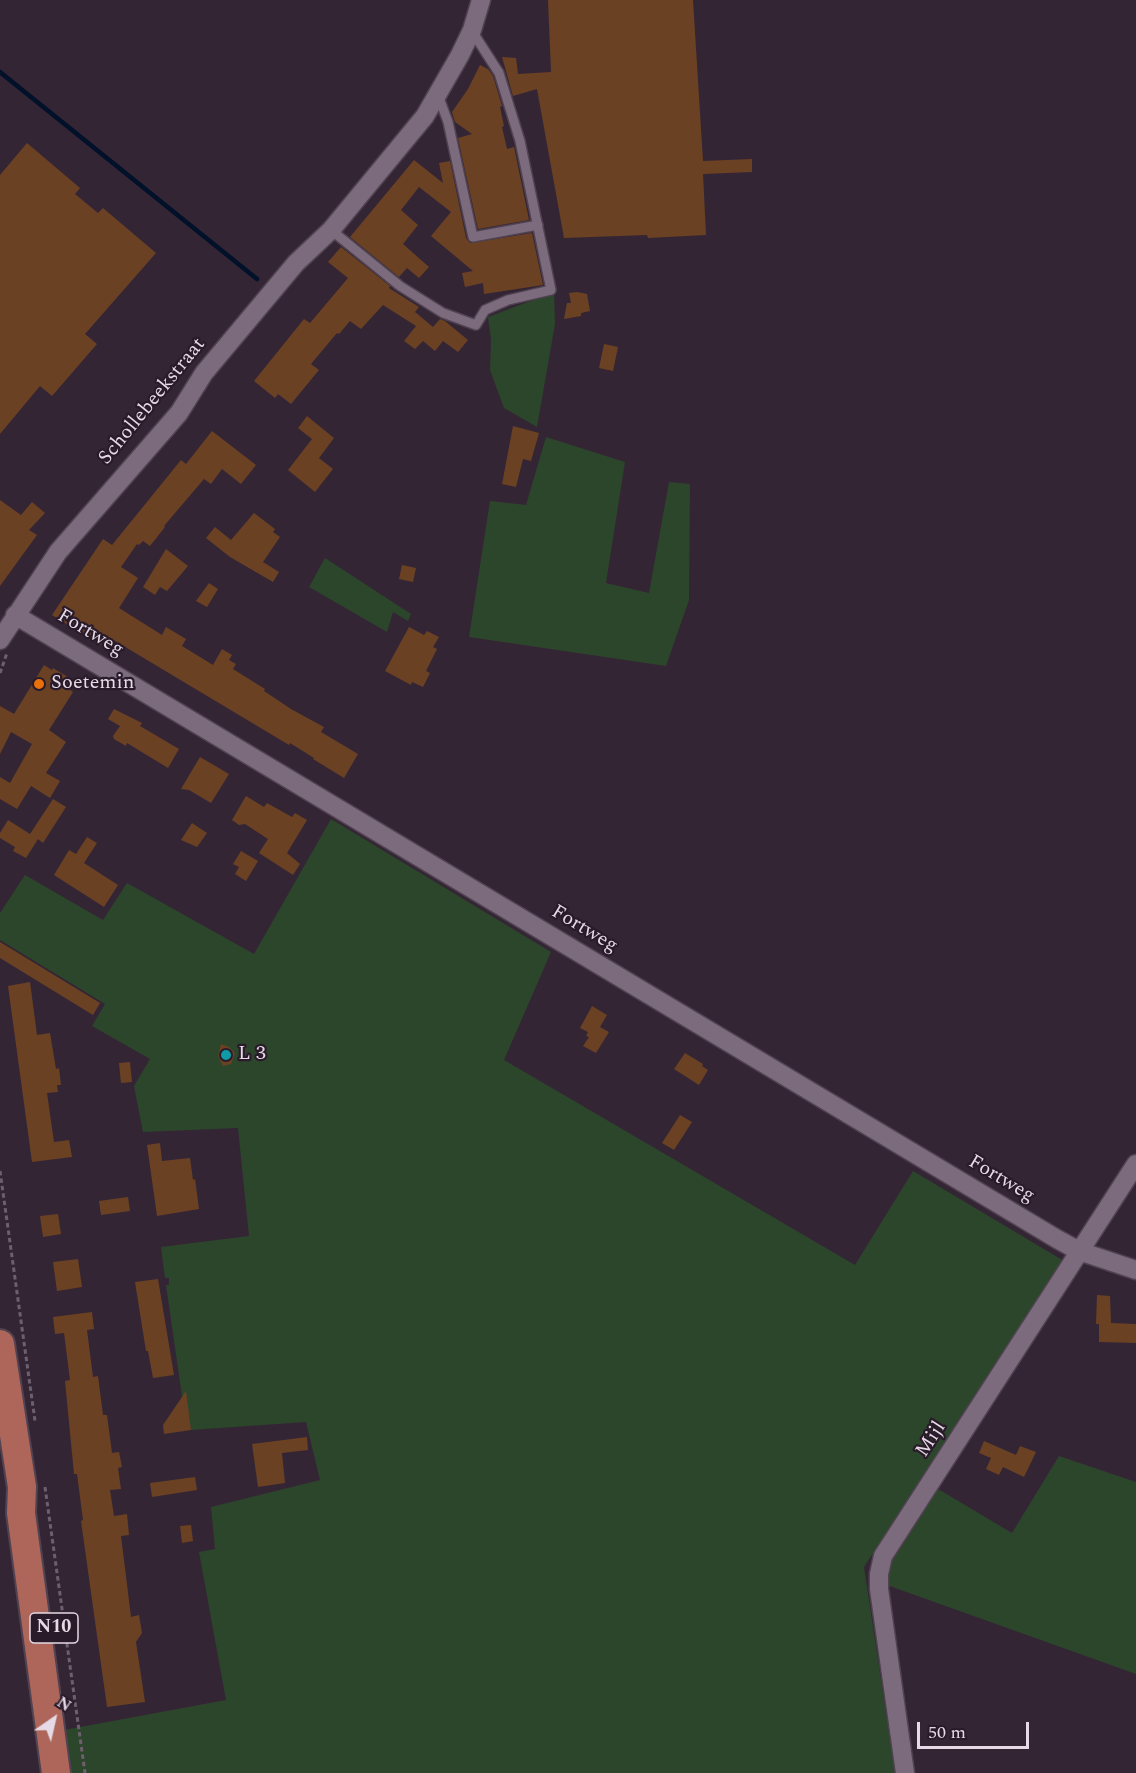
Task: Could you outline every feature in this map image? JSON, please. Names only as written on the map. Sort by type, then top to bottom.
[{"type":"main road","name":"N10","points":[[0,1344],[22,1487],[21,1513],[56,1773]]},
{"type":"main road","name":"N10","points":[[22,1487],[38,1514],[74,1773]]},
{"type":"street","name":"Schollebeekstraat","points":[[0,640],[58,552],[179,413],[204,373],[296,263],[331,230],[425,116],[451,73],[472,30],[481,0]]},
{"type":"street","name":"Fortweg","points":[[15,615],[1079,1251],[1136,1270]]},
{"type":"street","name":"Mijl","points":[[905,1773],[879,1589],[883,1556],[1136,1164]]},
{"type":"lane","points":[[331,230],[400,286],[443,313],[476,325],[485,310],[497,304],[551,290],[520,141],[499,73],[472,30]]},
{"type":"lane","points":[[438,95],[448,122],[473,237],[538,225]]},
{"type":"green space","points":[[554,292],[555,324],[537,427],[504,408],[490,370],[491,340],[488,317]]},
{"type":"green space","points":[[546,437],[625,462],[606,583],[649,593],[669,482],[690,484],[689,600],[666,666],[469,637],[490,501],[526,505]]},
{"type":"green space","points":[[325,558],[411,614],[408,621],[393,612],[387,632],[309,587]]},
{"type":"green space","points":[[331,819],[551,952],[504,1060],[855,1265],[913,1171],[1064,1261],[864,1567],[895,1773],[70,1773],[64,1730],[226,1700],[199,1552],[215,1549],[211,1507],[320,1480],[306,1422],[191,1430],[189,1417],[185,1417],[166,1285],[169,1285],[169,1278],[165,1278],[161,1247],[249,1236],[238,1128],[143,1132],[134,1086],[150,1059],[92,1026],[105,1004],[0,940],[0,913],[25,875],[103,920],[127,883],[254,954]]},
{"type":"green space","points":[[1059,1456],[1136,1482],[1136,1674],[884,1584],[889,1565],[938,1489],[1012,1533]]},
{"type":"building","points":[[548,0],[693,0],[703,161],[752,159],[752,172],[703,174],[706,235],[564,238],[537,89],[513,96],[502,57],[516,58],[518,74],[551,72]]},
{"type":"building","points":[[480,65],[488,69],[493,76],[502,106],[500,107],[504,126],[502,127],[507,149],[514,147],[529,220],[478,229],[458,138],[472,134],[455,122],[452,112],[468,89]]},
{"type":"building","points":[[27,143],[80,188],[75,194],[98,213],[103,208],[156,253],[85,334],[97,344],[52,396],[40,386],[0,434],[0,175]]},
{"type":"building","points":[[414,160],[443,183],[439,163],[450,161],[466,238],[470,243],[532,233],[543,285],[484,294],[483,283],[465,287],[462,273],[473,271],[431,236],[451,212],[419,187],[401,210],[418,225],[403,244],[429,267],[419,278],[407,268],[399,277],[350,237]]},
{"type":"building","points":[[341,247],[390,286],[389,288],[419,307],[415,312],[433,327],[440,319],[468,340],[458,352],[443,341],[435,351],[423,341],[415,349],[404,341],[416,326],[383,305],[361,329],[350,321],[339,334],[337,333],[311,364],[319,370],[291,404],[278,394],[275,398],[254,381],[304,319],[310,323],[348,278],[328,262]]},
{"type":"building","points":[[569,293],[587,294],[590,311],[581,313],[581,316],[564,319],[567,303],[571,303]]},
{"type":"building","points":[[604,344],[618,347],[613,371],[599,368]]},
{"type":"building","points":[[307,416],[334,438],[319,458],[333,469],[315,492],[288,470],[312,439],[298,428]]},
{"type":"building","points":[[513,426],[539,433],[531,461],[523,459],[516,487],[502,484]]},
{"type":"building","points":[[212,431],[256,465],[241,484],[222,469],[211,484],[204,479],[150,546],[143,541],[137,544],[121,567],[138,578],[119,608],[162,635],[166,627],[186,639],[182,646],[213,665],[222,649],[232,655],[229,660],[236,664],[233,669],[291,709],[324,727],[321,732],[358,754],[344,778],[290,743],[289,745],[107,636],[101,645],[52,615],[103,539],[112,545],[181,460],[186,464]]},
{"type":"building","points":[[0,500],[21,515],[32,502],[45,513],[29,530],[37,535],[0,586]]},
{"type":"building","points":[[254,513],[275,529],[273,532],[280,537],[263,562],[279,572],[273,582],[230,557],[206,538],[215,527],[231,540]]},
{"type":"building","points":[[166,549],[188,566],[167,591],[160,587],[155,595],[143,587]]},
{"type":"building","points":[[402,565],[416,568],[413,582],[399,579]]},
{"type":"building","points":[[209,583],[218,589],[207,607],[196,601]]},
{"type":"building","points":[[409,627],[424,635],[427,631],[439,637],[433,647],[437,649],[426,671],[430,673],[423,687],[412,682],[411,685],[385,671]]},
{"type":"building","points":[[44,665],[76,682],[70,690],[73,692],[49,730],[66,742],[46,773],[60,781],[50,798],[31,786],[17,809],[0,799],[0,777],[10,783],[32,744],[11,732],[0,754],[0,706],[14,714]]},
{"type":"building","points":[[114,709],[142,723],[140,726],[179,749],[168,768],[127,743],[126,746],[114,739],[113,736],[120,726],[108,719]]},
{"type":"building","points":[[200,757],[229,774],[211,803],[189,790],[181,789]]},
{"type":"building","points":[[246,796],[264,807],[267,803],[292,817],[295,813],[307,820],[287,853],[300,864],[293,875],[259,853],[268,839],[245,824],[239,825],[232,820]]},
{"type":"building","points":[[53,799],[66,807],[43,843],[38,839],[26,858],[13,851],[15,847],[0,838],[0,833],[8,820],[30,834]]},
{"type":"building","points":[[192,823],[207,833],[197,847],[181,840]]},
{"type":"building","points":[[87,837],[97,843],[84,863],[118,885],[104,907],[54,875],[69,850],[76,854]]},
{"type":"building","points":[[241,851],[258,861],[246,881],[235,874],[239,867],[233,864]]},
{"type":"building","points":[[0,942],[100,1003],[93,1015],[0,958]]},
{"type":"building","points":[[30,982],[37,1035],[50,1033],[56,1069],[59,1068],[61,1085],[57,1085],[58,1092],[47,1093],[54,1142],[69,1140],[72,1157],[32,1162],[8,986]]},
{"type":"building","points":[[592,1006],[607,1015],[600,1027],[609,1032],[596,1053],[583,1046],[589,1037],[586,1036],[588,1032],[580,1028]]},
{"type":"building","name":"L 3","points":[[221,1044],[229,1047],[235,1053],[231,1064],[223,1066],[218,1056]]},
{"type":"building","points":[[685,1053],[703,1064],[702,1066],[708,1070],[699,1085],[674,1069]]},
{"type":"building","points":[[130,1062],[132,1082],[121,1083],[119,1063]]},
{"type":"building","points":[[680,1115],[692,1122],[674,1150],[662,1143]]},
{"type":"building","points":[[160,1143],[162,1161],[190,1158],[199,1209],[157,1216],[147,1145]]},
{"type":"building","points":[[128,1197],[130,1211],[101,1215],[99,1201]]},
{"type":"building","points":[[58,1214],[61,1234],[43,1237],[40,1216]]},
{"type":"building","points":[[78,1259],[82,1287],[57,1291],[53,1262]]},
{"type":"building","points":[[158,1279],[174,1375],[153,1378],[148,1351],[146,1351],[135,1282]]},
{"type":"building","points":[[1097,1295],[1110,1296],[1111,1323],[1136,1324],[1136,1343],[1099,1342],[1099,1324],[1096,1324]]},
{"type":"building","points":[[92,1312],[94,1329],[87,1330],[93,1377],[98,1376],[103,1415],[107,1415],[112,1453],[119,1452],[122,1467],[118,1468],[121,1489],[110,1490],[114,1516],[127,1514],[129,1535],[121,1536],[131,1617],[139,1615],[142,1633],[136,1642],[145,1702],[107,1707],[81,1521],[83,1520],[77,1474],[74,1474],[65,1381],[70,1380],[64,1333],[55,1334],[53,1317]]},
{"type":"building","points":[[186,1391],[191,1430],[164,1434],[163,1425]]},
{"type":"building","points":[[307,1437],[308,1450],[282,1453],[285,1483],[258,1487],[252,1444]]},
{"type":"building","points":[[984,1441],[1016,1455],[1020,1446],[1036,1452],[1024,1477],[1003,1467],[999,1475],[986,1469],[991,1458],[979,1453]]},
{"type":"building","points":[[195,1477],[197,1490],[152,1497],[150,1483]]},
{"type":"building","points":[[191,1525],[193,1541],[182,1543],[180,1526]]},
{"type":"waterway","points":[[0,72],[257,279]]},
{"type":"place","name":"Soetemin","points":[[39,684]]},
{"type":"place","name":"L 3","points":[[226,1055]]}]
